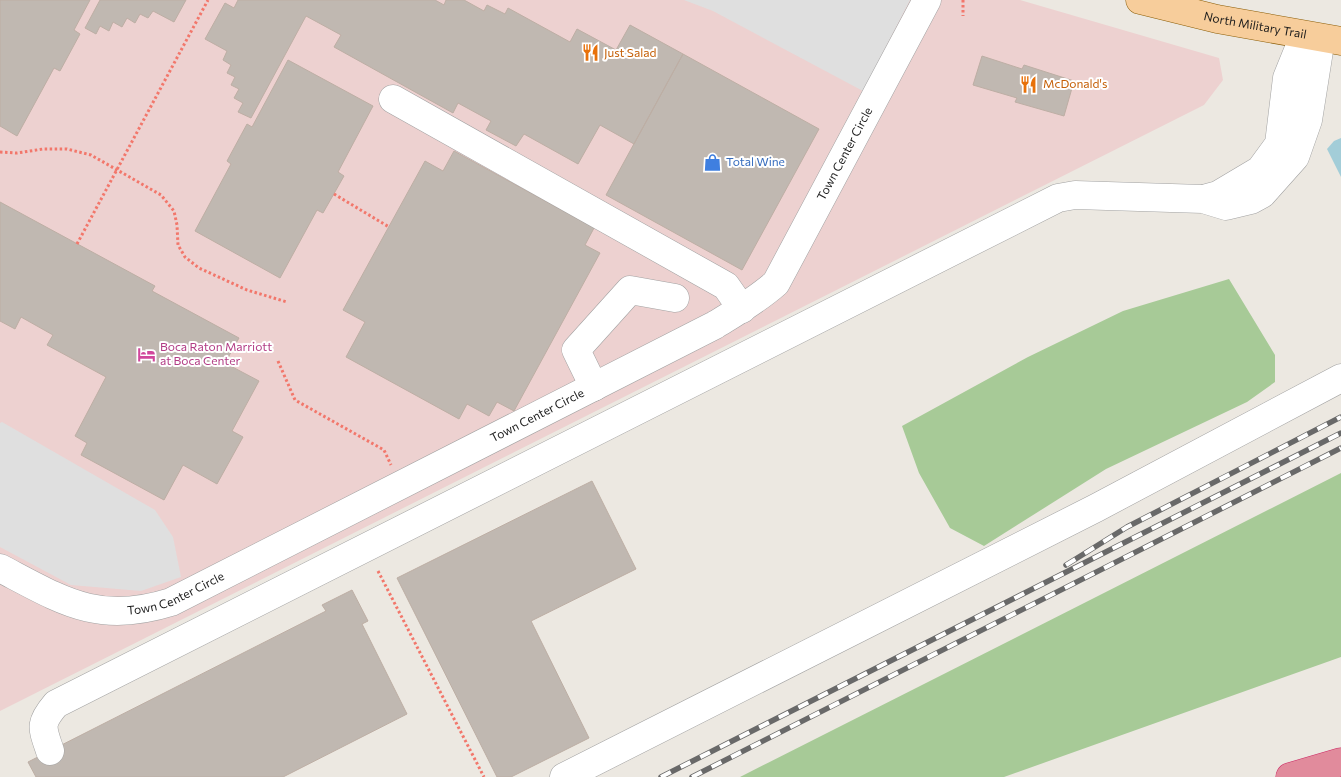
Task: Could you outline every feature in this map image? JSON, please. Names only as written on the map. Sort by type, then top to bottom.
[{"type":"highway","points":[[1295,776],[1341,752]]},
{"type":"highway","points":[[1295,776],[1341,762]]},
{"type":"main road","name":"North Military Trail","points":[[1140,0],[1217,19],[1322,38]]},
{"type":"street","name":"Town Center Circle","points":[[0,568],[56,598],[88,608],[122,612],[171,602],[715,325],[761,296],[776,283],[927,0]]},
{"type":"street","points":[[50,751],[44,732],[44,718],[56,704],[1058,198],[1075,195],[1203,199],[1218,195],[1260,170],[1279,144],[1287,78],[1322,38]]},
{"type":"street","points":[[393,99],[726,286],[749,354]]},
{"type":"street","points":[[594,386],[576,350],[630,290],[675,298]]},
{"type":"street","points":[[564,777],[1096,508],[1341,378]]},
{"type":"street","points":[[185,595],[203,629]]},
{"type":"path","points":[[77,244],[208,0]]},
{"type":"path","points":[[963,0],[963,16]]},
{"type":"path","points":[[0,152],[17,153],[43,148],[67,149],[91,155],[161,196],[174,211],[178,245],[185,257],[199,268],[247,290],[287,302]]},
{"type":"path","points":[[334,194],[389,227]]},
{"type":"path","points":[[278,361],[294,400],[384,450],[401,485]]},
{"type":"path","points":[[378,571],[484,777]]},
{"type":"shaded area","points":[[0,0],[1020,0],[1219,58],[1223,80],[1204,105],[0,711]]},
{"type":"shaded area","points":[[684,0],[910,0],[863,91],[713,11]]},
{"type":"shaded area","points":[[2,422],[155,510],[173,537],[181,577],[141,591],[71,585],[0,547],[0,423]]},
{"type":"green space","points":[[1229,279],[1275,355],[1275,382],[1247,402],[1106,469],[984,546],[950,528],[919,473],[902,426],[1028,357],[1123,311]]},
{"type":"green space","points":[[1341,473],[1341,657],[1004,777],[740,777]]},
{"type":"water","points":[[1341,138],[1341,177],[1327,149],[1334,141]]},
{"type":"building","points":[[0,0],[90,0],[74,30],[80,34],[60,71],[54,68],[17,136],[0,126]]},
{"type":"building","points":[[100,0],[186,0],[174,22],[153,11],[148,18],[140,14],[135,23],[127,18],[122,27],[113,22],[109,31],[100,26],[96,34],[85,28]]},
{"type":"building","points":[[238,0],[435,0],[444,5],[446,0],[464,0],[484,11],[487,5],[505,14],[508,8],[570,42],[577,29],[616,50],[630,25],[683,54],[634,144],[600,125],[578,164],[524,134],[516,146],[486,130],[491,121],[458,103],[453,113],[334,47],[341,35],[306,16],[251,118],[238,112],[243,103],[234,98],[239,89],[231,85],[235,77],[227,73],[231,65],[223,60],[227,51],[205,39],[225,3],[234,8]]},
{"type":"building","points":[[683,54],[819,129],[742,270],[606,195]]},
{"type":"building","points":[[982,56],[1022,69],[1024,65],[1074,81],[1064,116],[1015,102],[1017,98],[973,85]]},
{"type":"building","points":[[288,60],[373,106],[338,172],[344,176],[323,213],[317,210],[280,278],[195,231],[231,164],[227,161],[247,124],[252,127]]},
{"type":"building","points":[[454,151],[594,228],[585,245],[600,253],[514,411],[497,402],[489,416],[467,404],[459,419],[346,357],[365,322],[343,310],[425,161],[443,171]]},
{"type":"building","name":"Boca Raton Marriott at Boca Center","points":[[0,202],[155,286],[152,291],[239,338],[225,363],[259,381],[232,431],[243,437],[217,484],[183,465],[164,500],[81,455],[87,443],[75,436],[106,377],[47,345],[53,335],[21,317],[15,329],[0,321]]},
{"type":"building","points":[[592,481],[636,569],[531,621],[589,738],[511,777],[497,777],[397,578]]},
{"type":"building","points":[[352,590],[368,621],[362,624],[407,714],[283,777],[36,777],[28,762],[326,611],[322,605]]},
{"type":"railway","points":[[1066,565],[1127,527],[1341,417]]},
{"type":"railway","points":[[661,777],[1341,433]]},
{"type":"railway","points":[[692,777],[1341,448]]},
{"type":"place","name":"Just Salad","points":[[590,53]]},
{"type":"place","name":"McDonald's","points":[[1029,84]]},
{"type":"place","name":"Total Wine","points":[[712,162]]},
{"type":"place","name":"Boca Raton Marriott at Boca Center","points":[[146,354]]}]
